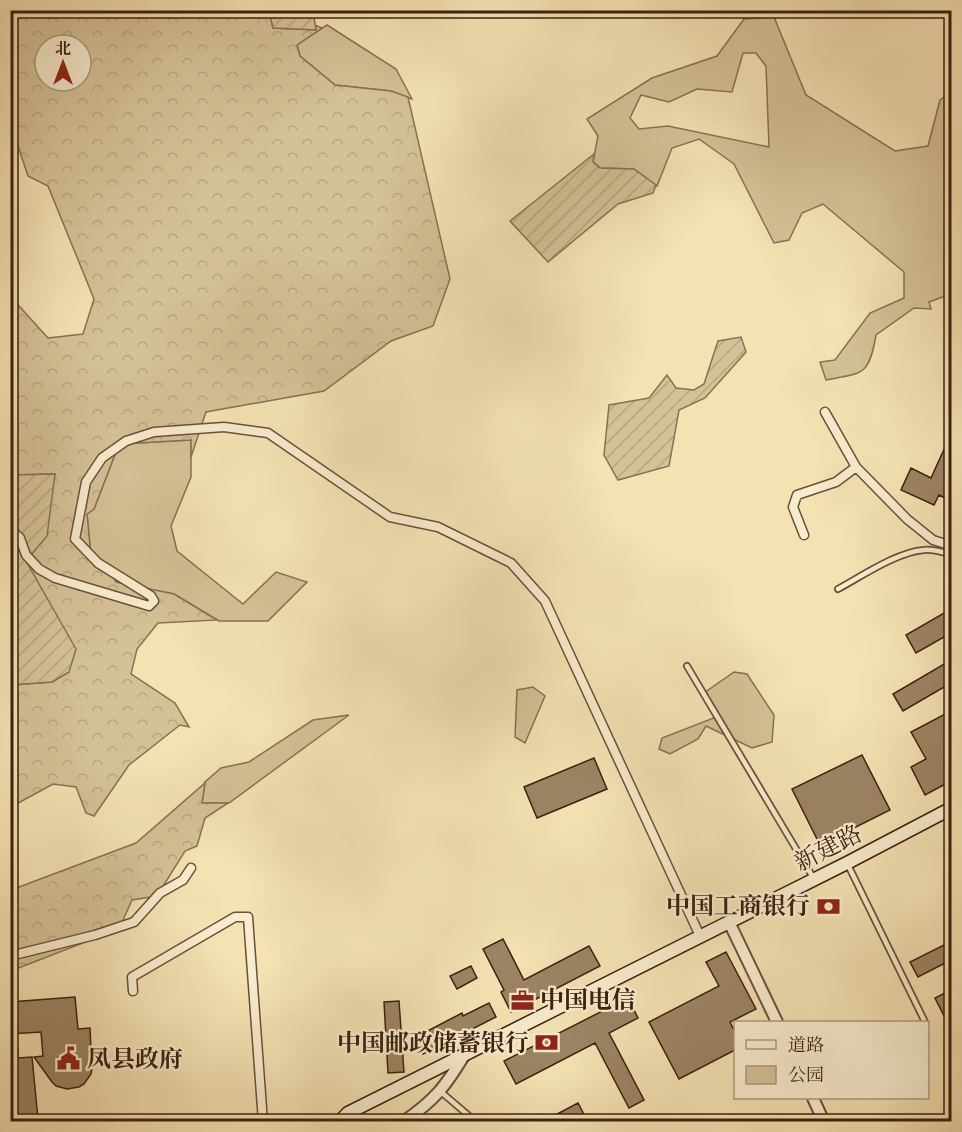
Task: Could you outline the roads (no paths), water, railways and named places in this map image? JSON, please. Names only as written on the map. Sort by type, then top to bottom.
[{"type":"main road","name":"新建路","points":[[339,1122],[348,1113],[847,863],[951,808]]},
{"type":"street","points":[[825,412],[856,467],[907,519],[933,540],[951,546]]},
{"type":"street","points":[[10,529],[20,538],[26,555],[39,569],[55,578],[149,606],[154,601],[151,596],[98,563],[75,539],[86,482],[102,458],[126,441],[154,432],[224,427],[268,433],[390,517],[438,527],[512,563],[545,601],[700,936]]},
{"type":"street","points":[[804,535],[793,507],[797,495],[836,482],[856,467]]},
{"type":"street","points":[[10,956],[95,935],[134,922],[160,893],[183,880],[191,868]]},
{"type":"street","points":[[133,992],[132,977],[235,917],[248,917],[263,1122]]},
{"type":"street","points":[[729,922],[776,1021]]},
{"type":"street","points":[[403,1122],[425,1107],[447,1084],[465,1054]]},
{"type":"street","points":[[813,1099],[824,1122]]},
{"type":"lane","points":[[838,589],[908,553],[931,550],[951,555]]},
{"type":"lane","points":[[687,666],[814,879]]},
{"type":"lane","points":[[847,863],[924,1021]]},
{"type":"lane","points":[[440,1091],[476,1121]]},
{"type":"place","name":"中国工商银行","points":[[828,906]]},
{"type":"place","name":"中国电信","points":[[522,1000]]},
{"type":"place","name":"中国邮政储蓄银行","points":[[547,1043]]},
{"type":"place","name":"凤县政府","points":[[69,1059]]}]
